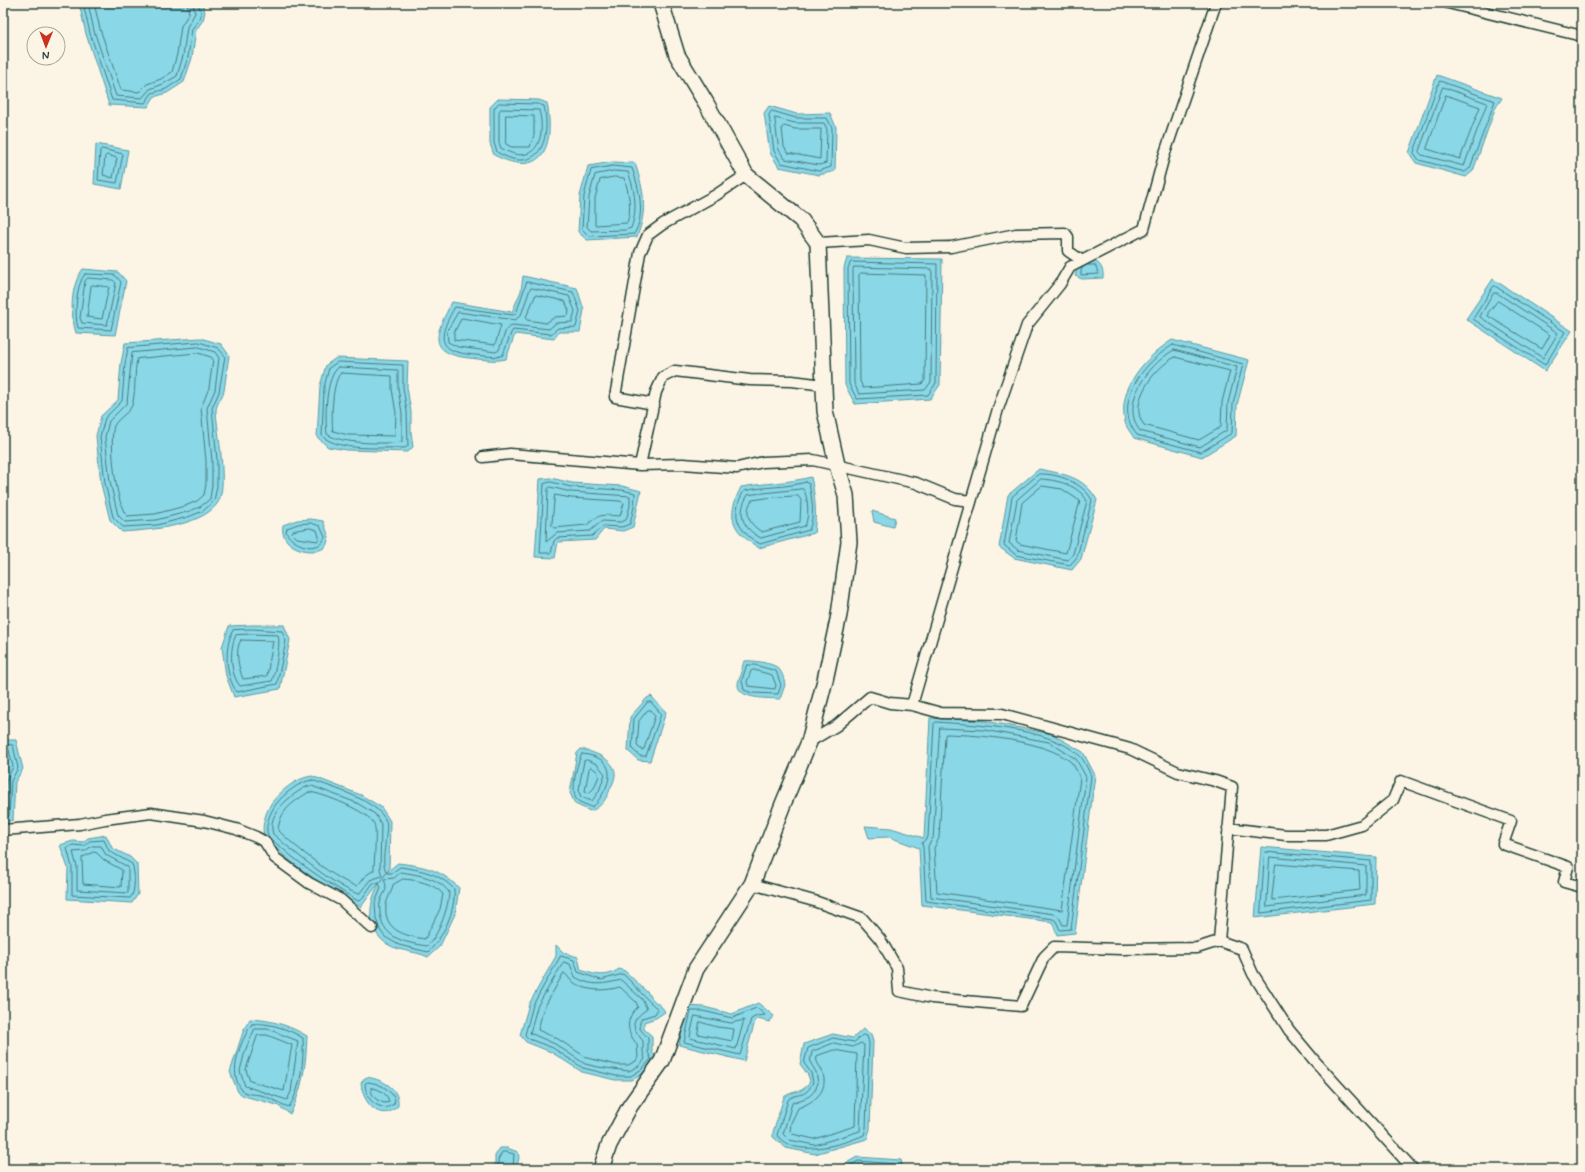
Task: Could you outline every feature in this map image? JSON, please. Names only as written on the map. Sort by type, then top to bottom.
[{"type":"street","points":[[601,1169],[609,1145],[630,1106],[662,1062],[696,969],[752,884],[782,804],[809,742],[825,680],[839,615],[849,542],[846,495],[837,465],[825,412],[818,243],[800,220],[746,176],[706,102],[678,55],[661,3]]},
{"type":"street","points":[[912,704],[998,409],[1027,325],[1060,284],[1070,267],[1081,260],[1144,229],[1164,156],[1216,3]]},
{"type":"street","points":[[1448,3],[1582,36]]},
{"type":"street","points":[[654,404],[615,397],[640,253],[648,235],[663,224],[746,176]]},
{"type":"street","points":[[818,243],[869,240],[906,248],[951,247],[1016,234],[1065,233],[1068,236],[1068,251],[1081,260]]},
{"type":"street","points":[[640,465],[656,392],[663,377],[675,371],[750,380],[792,381],[824,385]]},
{"type":"street","points":[[483,457],[510,454],[640,465],[682,464],[737,468],[763,462],[813,460],[916,483],[955,499],[972,501]]},
{"type":"street","points":[[809,742],[836,726],[870,697],[890,704],[912,704],[941,713],[1002,714],[1130,749],[1178,772],[1215,781],[1232,787],[1219,941]]},
{"type":"street","points":[[1228,828],[1286,835],[1326,835],[1362,825],[1393,800],[1401,781],[1511,821],[1503,844],[1568,867],[1564,882],[1582,887]]},
{"type":"street","points":[[3,830],[80,824],[151,813],[204,821],[236,829],[265,842],[275,858],[309,883],[341,900],[372,928]]},
{"type":"street","points":[[752,884],[814,901],[862,918],[880,939],[897,968],[900,991],[932,998],[1020,1006],[1044,957],[1054,947],[1121,949],[1197,948],[1219,941],[1242,949],[1253,974],[1289,1030],[1314,1060],[1413,1169]]},
{"type":"water","points":[[79,3],[202,3],[205,12],[203,20],[196,30],[192,58],[184,82],[167,93],[154,97],[148,107],[109,105],[86,34]]},
{"type":"water","points":[[1437,75],[1502,98],[1495,109],[1473,171],[1466,177],[1416,163],[1409,153]]},
{"type":"water","points":[[498,99],[539,100],[547,103],[549,133],[547,145],[542,154],[534,161],[524,163],[511,162],[494,155],[490,144],[490,107]]},
{"type":"water","points":[[769,106],[797,114],[830,113],[836,127],[835,171],[819,175],[779,167],[770,153],[764,113]]},
{"type":"water","points":[[96,144],[128,150],[121,189],[94,184]]},
{"type":"water","points":[[613,162],[635,163],[644,200],[643,217],[637,237],[587,240],[578,232],[580,196],[588,166]]},
{"type":"water","points":[[847,258],[942,259],[940,385],[930,399],[855,404],[845,385],[844,268]]},
{"type":"water","points":[[1092,259],[1101,267],[1103,278],[1082,279],[1075,276],[1077,268]]},
{"type":"water","points":[[83,269],[118,272],[126,281],[115,335],[76,333],[72,300],[73,291]]},
{"type":"water","points":[[523,276],[577,288],[584,310],[580,332],[559,332],[554,339],[515,334],[506,359],[501,360],[487,360],[455,355],[445,351],[440,346],[438,339],[439,331],[452,302],[512,312],[521,291]]},
{"type":"water","points":[[1493,279],[1572,331],[1545,371],[1466,319]]},
{"type":"water","points":[[200,338],[221,344],[229,355],[224,391],[216,411],[222,473],[222,486],[217,504],[209,512],[199,518],[173,526],[122,532],[110,520],[101,484],[96,436],[101,416],[118,400],[121,363],[125,343]]},
{"type":"water","points":[[1172,340],[1249,360],[1237,405],[1236,436],[1202,457],[1134,438],[1125,422],[1125,397],[1136,374],[1153,355]]},
{"type":"water","points":[[336,358],[408,361],[407,387],[411,412],[413,447],[407,452],[347,450],[328,447],[317,437],[320,386],[326,365]]},
{"type":"water","points":[[1039,469],[1072,477],[1086,486],[1097,500],[1081,559],[1072,570],[1014,558],[999,547],[1008,495]]},
{"type":"water","points":[[811,477],[815,505],[814,533],[759,548],[742,535],[737,529],[733,515],[736,497],[741,487],[794,481]]},
{"type":"water","points":[[551,478],[572,483],[622,486],[641,491],[633,527],[623,531],[604,529],[595,540],[558,542],[555,558],[535,557],[540,479]]},
{"type":"water","points":[[872,511],[895,518],[893,527],[874,522]]},
{"type":"water","points":[[311,519],[323,521],[329,537],[326,546],[315,551],[308,551],[292,546],[283,534],[283,525],[297,520]]},
{"type":"water","points":[[284,625],[290,640],[280,689],[234,697],[226,676],[222,647],[229,626]]},
{"type":"water","points":[[745,661],[773,665],[779,669],[785,685],[780,699],[757,698],[743,693],[739,689],[738,683]]},
{"type":"water","points":[[651,696],[666,712],[650,761],[638,760],[628,751],[630,717],[647,698]]},
{"type":"water","points":[[930,718],[985,721],[1052,734],[1083,752],[1095,775],[1075,933],[1057,935],[1052,922],[922,905],[919,848],[889,837],[869,838],[865,826],[891,828],[924,838]]},
{"type":"water","points":[[3,740],[16,740],[23,769],[15,782],[13,820],[3,823]]},
{"type":"water","points":[[581,749],[593,752],[605,758],[614,768],[615,773],[613,783],[604,801],[597,808],[590,811],[575,804],[570,793],[577,753]]},
{"type":"water","points":[[312,776],[361,795],[381,807],[390,821],[389,869],[361,907],[330,889],[291,862],[268,841],[264,835],[264,820],[272,802],[290,785],[300,779]]},
{"type":"water","points":[[106,835],[112,848],[130,857],[137,864],[138,894],[132,903],[67,899],[68,868],[60,845],[73,841],[83,842],[88,838]]},
{"type":"water","points":[[1261,847],[1376,857],[1375,904],[1255,918]]},
{"type":"water","points":[[398,863],[424,867],[445,876],[459,888],[455,914],[440,946],[428,957],[392,947],[382,940],[375,931],[371,910],[373,899],[383,878]]},
{"type":"water","points":[[556,945],[564,953],[578,957],[581,970],[600,975],[610,974],[619,969],[625,971],[650,995],[653,1000],[664,1009],[665,1012],[656,1018],[644,1022],[644,1029],[652,1036],[652,1052],[656,1057],[645,1073],[632,1080],[615,1080],[582,1072],[551,1052],[526,1042],[520,1035],[529,1004],[556,956]]},
{"type":"water","points":[[758,1003],[774,1016],[769,1022],[758,1019],[755,1021],[744,1061],[679,1045],[687,1006],[704,1007],[732,1014]]},
{"type":"water","points":[[250,1019],[280,1024],[307,1036],[306,1056],[301,1086],[290,1114],[277,1105],[244,1096],[238,1092],[230,1072],[244,1029]]},
{"type":"water","points":[[863,1029],[871,1034],[873,1042],[870,1129],[867,1139],[815,1154],[786,1148],[773,1137],[773,1132],[784,1097],[801,1090],[810,1081],[808,1075],[800,1064],[804,1044],[833,1034],[853,1038]]},
{"type":"water","points":[[366,1077],[383,1082],[393,1089],[398,1099],[398,1106],[385,1113],[379,1112],[373,1108],[368,1103],[362,1090],[361,1083]]},
{"type":"water","points":[[500,1148],[507,1148],[518,1152],[519,1158],[516,1169],[495,1169],[495,1156]]},
{"type":"water","points":[[857,1157],[901,1160],[903,1169],[814,1169],[841,1166]]}]
